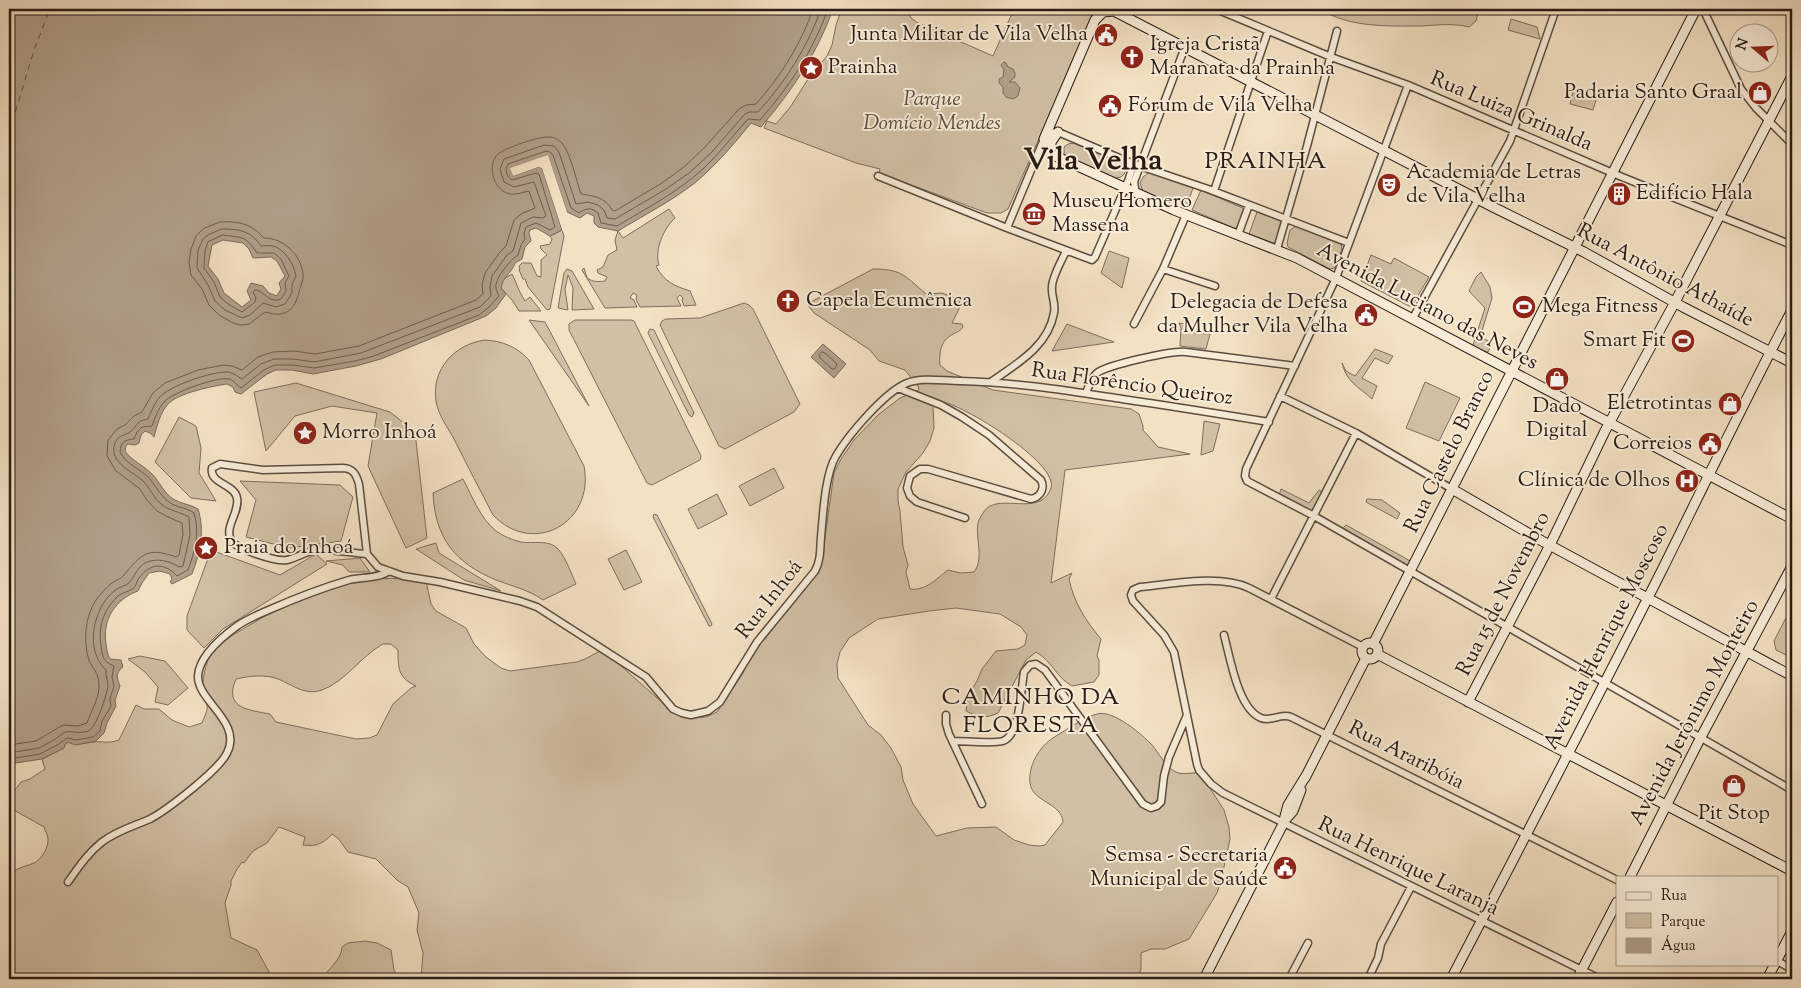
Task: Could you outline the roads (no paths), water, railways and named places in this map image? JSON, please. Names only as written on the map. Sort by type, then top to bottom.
[{"type":"main road","name":"Rua Castelo Branco","points":[[1373,644],[1510,371],[1575,248],[1696,9]]},
{"type":"main road","name":"Rua Antônio Athaíde","points":[[1095,20],[1107,10],[1115,11],[1575,248],[1792,363]]},
{"type":"main road","points":[[1051,154],[1044,138],[1095,20]]},
{"type":"main road","name":"Rua 15 de Novembro","points":[[1468,702],[1550,545],[1609,423],[1675,302],[1792,76]]},
{"type":"main road","points":[[1051,154],[1051,142],[1058,132]]},
{"type":"main road","name":"Avenida Luciano das Neves","points":[[1051,154],[1186,215],[1277,249],[1336,278],[1792,519]]},
{"type":"main road","name":"Avenida Henrique Moscoso","points":[[1451,979],[1710,475],[1792,310]]},
{"type":"main road","points":[[1452,489],[1550,545],[1792,676]]},
{"type":"main road","name":"Avenida Jerônimo Monteiro","points":[[1631,876],[1792,566]]},
{"type":"main road","points":[[1366,658],[1362,653],[1363,647],[1366,644],[1373,644],[1377,648],[1377,654]]},
{"type":"main road","points":[[1377,654],[1792,871]]},
{"type":"main road","points":[[1366,658],[1372,658],[1377,654]]},
{"type":"main road","points":[[1204,979],[1283,824],[1295,807],[1307,774],[1366,658]]},
{"type":"main road","points":[[1577,979],[1616,904]]},
{"type":"main road","points":[[1778,958],[1792,931]]},
{"type":"main road","points":[[1767,979],[1774,966]]},
{"type":"street","points":[[1095,20],[1096,9]]},
{"type":"street","name":"Rua Luiza Grinalda","points":[[1216,9],[1331,57],[1408,85],[1613,173],[1792,245]]},
{"type":"street","points":[[1413,318],[1479,200],[1514,131],[1556,9]]},
{"type":"street","points":[[1703,9],[1741,89],[1756,108],[1792,144]]},
{"type":"street","points":[[1214,191],[1268,31]]},
{"type":"street","points":[[1277,249],[1337,32]]},
{"type":"street","points":[[1136,193],[1134,182],[1185,48]]},
{"type":"street","points":[[1408,85],[1336,278],[1280,396],[1245,476],[1253,485],[1314,516],[1792,790]]},
{"type":"street","points":[[1007,228],[1044,138],[1050,133],[1058,132],[1131,163],[1214,191],[1249,206],[1349,242]]},
{"type":"street","points":[[1036,159],[1042,155],[1051,154]]},
{"type":"street","points":[[878,176],[1092,260],[1096,256],[1131,172],[1131,163]]},
{"type":"street","points":[[1238,235],[1249,206]]},
{"type":"street","points":[[1134,324],[1163,269],[1186,215]]},
{"type":"street","points":[[991,382],[1028,355],[1044,337],[1055,311],[1052,284],[1066,251]]},
{"type":"street","points":[[1163,269],[1215,286]]},
{"type":"street","points":[[1086,393],[1092,378],[1102,370],[1170,352],[1186,352],[1295,366]]},
{"type":"street","name":"Rua Inhoá","points":[[389,572],[440,582],[520,601],[537,607],[646,677],[677,712],[691,714],[708,711],[720,702],[757,642],[815,571],[820,557],[829,475],[834,459],[858,426],[898,388],[916,381],[991,382]]},
{"type":"street","name":"Rua Florêncio Queiroz","points":[[991,382],[1086,393],[1269,422]]},
{"type":"street","points":[[898,388],[941,405],[962,417],[989,435],[1041,480],[1043,486],[1040,494],[1036,498],[1031,499],[928,469],[920,469],[910,476],[907,488],[913,499],[965,518]]},
{"type":"street","points":[[1280,396],[1356,434],[1452,489]]},
{"type":"street","points":[[1271,599],[1356,434]]},
{"type":"street","points":[[367,554],[317,550],[282,561],[237,546],[230,539],[229,532],[238,502],[237,496],[233,490],[214,478],[212,468],[220,464],[263,470],[350,469],[356,475],[359,484],[367,554],[374,563],[389,572]]},
{"type":"street","points":[[68,882],[86,858],[103,841],[152,818],[178,800],[217,766],[227,754],[231,744],[230,733],[224,720],[201,687],[198,677],[200,666],[208,653],[223,638],[238,625],[304,595],[350,580],[382,575],[389,572]]},
{"type":"street","points":[[953,741],[998,742],[1010,737],[1015,727],[1024,672],[1030,665],[1036,664],[1044,670],[1143,804],[1151,808],[1161,802],[1168,757],[1187,715],[1174,652],[1164,635],[1133,601],[1132,592],[1135,588],[1223,581],[1242,585],[1363,647]]},
{"type":"street","name":"Rua Araribóia","points":[[1224,635],[1246,705],[1263,719],[1283,715],[1288,716],[1616,880]]},
{"type":"street","points":[[946,715],[948,729],[982,804]]},
{"type":"street","name":"Rua Henrique Laranja","points":[[1187,715],[1197,764],[1206,779],[1219,791],[1600,979]]},
{"type":"street","points":[[1368,979],[1378,958],[1381,944],[1411,887]]},
{"type":"street","points":[[1289,979],[1308,943]]},
{"type":"street","points":[[1778,961],[1792,969]]},
{"type":"water","points":[[9,9],[833,9],[827,26],[803,71],[761,127],[751,123],[725,154],[696,182],[668,202],[618,231],[598,227],[594,223],[594,216],[587,213],[580,218],[567,212],[548,156],[511,168],[513,176],[538,167],[542,168],[562,230],[550,236],[536,228],[530,230],[531,241],[525,247],[522,259],[515,263],[502,284],[501,288],[506,294],[496,308],[486,316],[381,359],[356,366],[313,374],[292,370],[276,370],[267,374],[241,394],[235,392],[233,387],[227,384],[187,393],[168,404],[161,415],[154,437],[145,431],[141,435],[139,443],[135,445],[128,444],[125,451],[152,474],[173,499],[198,509],[201,525],[201,542],[192,574],[172,584],[170,582],[172,579],[170,574],[160,571],[149,573],[138,591],[123,599],[112,611],[106,626],[107,652],[110,659],[121,660],[123,667],[118,674],[120,686],[115,700],[116,706],[104,733],[96,741],[75,745],[68,742],[64,748],[42,759],[9,764]],"holes":[[[223,240],[243,243],[249,249],[253,258],[271,257],[277,261],[285,276],[279,283],[281,289],[277,296],[269,293],[263,286],[251,283],[247,291],[251,300],[242,307],[224,293],[218,279],[208,266],[212,245]]]},
{"type":"water","points":[[1004,62],[1015,73],[1015,77],[1009,82],[1015,82],[1020,88],[1018,96],[1013,99],[1006,97],[1003,93],[1003,87],[999,83],[999,79],[1003,77],[1004,70],[1001,65]]},
{"type":"water","points":[[823,344],[846,364],[834,378],[811,357]]},
{"type":"place","name":"Junta Militar de Vila Velha","points":[[1106,35]]},
{"type":"place","name":"Igreja Cristã Maranata da Prainha","points":[[1132,57]]},
{"type":"place","name":"Prainha","points":[[811,68]]},
{"type":"place","name":"Padaria Santo Graal","points":[[1760,93]]},
{"type":"place","name":"Fórum de Vila Velha","points":[[1110,106]]},
{"type":"place","name":"Academia de Letras de Vila Velha","points":[[1389,185]]},
{"type":"place","name":"Edifício Hala","points":[[1619,194]]},
{"type":"place","name":"Museu Homero Massena","points":[[1034,214]]},
{"type":"place","name":"Capela Ecumênica","points":[[788,301]]},
{"type":"place","name":"Mega Fitness","points":[[1524,307]]},
{"type":"place","name":"Delegacia de Defesa da Mulher Vila Velha","points":[[1366,315]]},
{"type":"place","name":"Smart Fit","points":[[1683,341]]},
{"type":"place","name":"Dado Digital","points":[[1557,379]]},
{"type":"place","name":"Eletrotintas","points":[[1730,404]]},
{"type":"place","name":"Morro Inhoá","points":[[305,433]]},
{"type":"place","name":"Correios","points":[[1710,444]]},
{"type":"place","name":"Clínica de Olhos","points":[[1687,481]]},
{"type":"place","name":"Praia do Inhoá","points":[[206,548]]},
{"type":"place","name":"Pit Stop","points":[[1734,786]]},
{"type":"place","name":"Semsa - Secretaria Municipal de Saúde","points":[[1285,868]]},
{"type":"district","name":"Vila Velha","points":[[1093,161]]},
{"type":"district","name":"PRAINHA","points":[[1266,162]]},
{"type":"district","name":"CAMINHO DA FLORESTA","points":[[1031,712]]},
{"type":"park label","name":"Parque Domício Mendes","points":[[932,112]]}]
